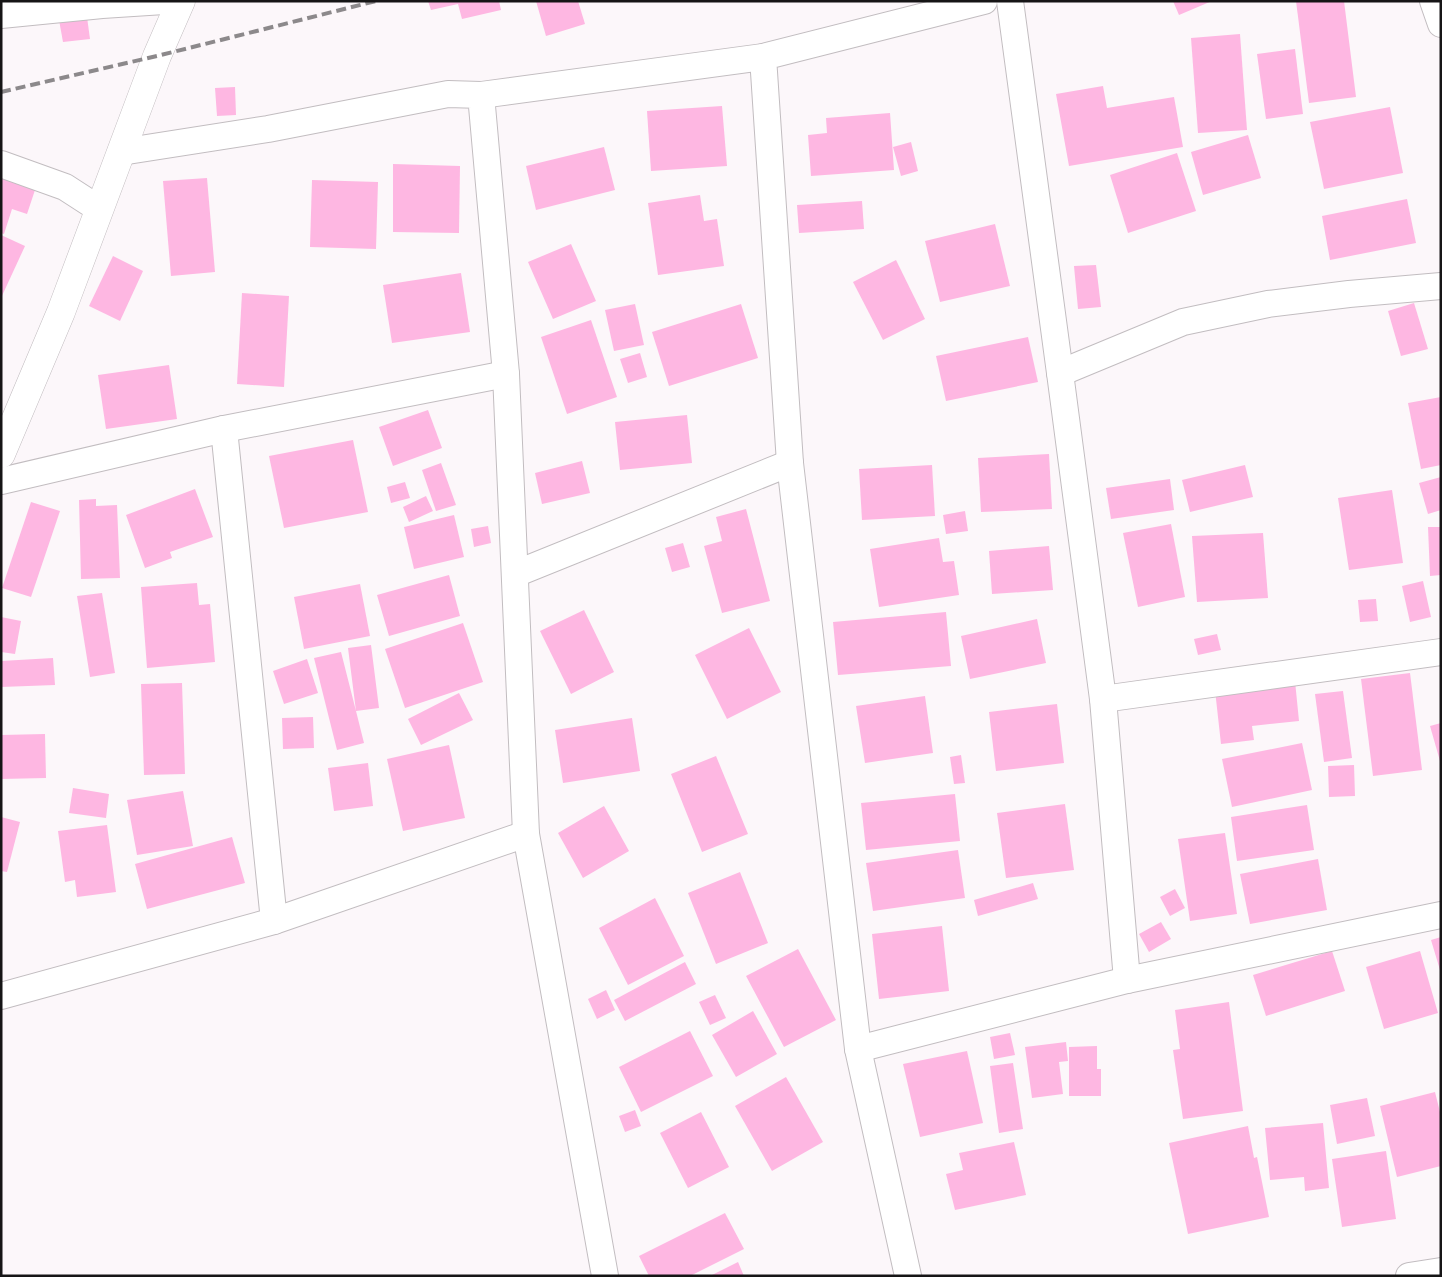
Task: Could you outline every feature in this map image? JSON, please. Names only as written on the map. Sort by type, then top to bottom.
[{"type":"street","points":[[1,15],[101,3],[164,1]]},
{"type":"street","points":[[1,454],[61,312],[156,56],[181,1]]},
{"type":"street","points":[[121,152],[268,129],[448,94],[481,95],[763,57],[984,1]]},
{"type":"street","points":[[1010,1],[1103,699],[1126,980]]},
{"type":"street","points":[[1433,1],[1441,24]]},
{"type":"street","points":[[763,57],[790,463],[858,1049],[908,1276]]},
{"type":"street","points":[[481,95],[506,374],[526,834],[605,1276]]},
{"type":"street","points":[[1,164],[65,187],[99,209]]},
{"type":"street","points":[[1060,373],[1183,322],[1268,304],[1349,294],[1441,286]]},
{"type":"street","points":[[1,481],[224,429],[506,374]]},
{"type":"street","points":[[224,429],[274,921]]},
{"type":"street","points":[[515,574],[790,463]]},
{"type":"street","points":[[1103,699],[1441,652]]},
{"type":"street","points":[[1,996],[274,921],[526,834]]},
{"type":"street","points":[[858,1049],[1126,980],[1441,915]]},
{"type":"street","points":[[1409,1276],[1441,1270]]},
{"type":"building","points":[[428,1],[499,1],[501,10],[462,19],[458,4],[431,10]]},
{"type":"building","points":[[536,1],[578,1],[585,24],[546,36]]},
{"type":"building","points":[[1173,1],[1212,1],[1179,15]]},
{"type":"building","points":[[1296,1],[1344,1],[1356,97],[1309,103]]},
{"type":"building","points":[[87,17],[90,39],[63,42],[59,20]]},
{"type":"building","points":[[1240,34],[1247,130],[1198,133],[1191,38]]},
{"type":"building","points":[[1295,49],[1303,114],[1266,119],[1257,54]]},
{"type":"building","points":[[1103,86],[1107,108],[1174,97],[1183,147],[1069,166],[1056,94]]},
{"type":"building","points":[[235,87],[236,115],[217,116],[215,88]]},
{"type":"building","points":[[722,106],[727,166],[651,171],[647,111]]},
{"type":"building","points":[[1390,107],[1403,173],[1324,189],[1310,122]]},
{"type":"building","points":[[890,113],[894,170],[811,176],[808,135],[827,133],[826,118]]},
{"type":"building","points":[[1248,135],[1261,178],[1203,195],[1191,152]]},
{"type":"building","points":[[911,142],[918,171],[901,176],[893,147]]},
{"type":"building","points":[[604,147],[615,190],[536,210],[526,166]]},
{"type":"building","points":[[1177,153],[1196,211],[1128,233],[1110,175]]},
{"type":"building","points":[[393,164],[460,166],[459,233],[393,232]]},
{"type":"building","points":[[2,175],[36,187],[27,214],[12,209],[4,234],[1,233]]},
{"type":"building","points":[[207,178],[215,272],[171,276],[163,181]]},
{"type":"building","points":[[312,180],[378,182],[376,249],[310,247]]},
{"type":"building","points":[[700,195],[704,221],[717,219],[724,266],[658,275],[648,203]]},
{"type":"building","points":[[1407,199],[1416,243],[1330,260],[1322,216]]},
{"type":"building","points":[[862,201],[864,229],[799,233],[797,205]]},
{"type":"building","points":[[995,224],[1010,286],[940,302],[925,241]]},
{"type":"building","points":[[1,235],[25,246],[1,298]]},
{"type":"building","points":[[571,244],[596,301],[553,319],[528,262]]},
{"type":"building","points":[[113,256],[143,271],[120,321],[89,306]]},
{"type":"building","points":[[896,260],[925,319],[883,340],[853,282]]},
{"type":"building","points":[[1096,265],[1101,307],[1078,309],[1074,266]]},
{"type":"building","points":[[461,273],[470,332],[392,343],[383,285]]},
{"type":"building","points":[[242,293],[289,296],[284,387],[237,384]]},
{"type":"building","points":[[1414,303],[1428,349],[1401,356],[1388,311]]},
{"type":"building","points":[[635,304],[644,345],[614,351],[605,310]]},
{"type":"building","points":[[741,304],[758,358],[669,386],[652,332]]},
{"type":"building","points":[[591,320],[617,397],[567,414],[541,337]]},
{"type":"building","points":[[1028,337],[1038,382],[946,401],[936,356]]},
{"type":"building","points":[[640,353],[647,377],[628,383],[620,359]]},
{"type":"building","points":[[169,365],[177,419],[106,429],[98,375]]},
{"type":"building","points":[[1441,397],[1441,465],[1421,469],[1408,403]]},
{"type":"building","points":[[428,410],[442,448],[393,466],[379,427]]},
{"type":"building","points":[[687,415],[692,463],[620,470],[615,422]]},
{"type":"building","points":[[353,440],[368,512],[284,528],[269,456]]},
{"type":"building","points":[[1049,454],[1052,509],[981,512],[978,458]]},
{"type":"building","points":[[582,461],[590,493],[542,504],[535,473]]},
{"type":"building","points":[[441,463],[456,505],[436,511],[422,470]]},
{"type":"building","points":[[932,465],[935,516],[862,520],[859,469]]},
{"type":"building","points":[[1245,465],[1253,497],[1190,512],[1182,480]]},
{"type":"building","points":[[1441,477],[1441,510],[1428,514],[1419,483]]},
{"type":"building","points":[[1170,479],[1174,510],[1111,519],[1106,488]]},
{"type":"building","points":[[405,482],[410,498],[391,503],[387,487]]},
{"type":"building","points":[[195,489],[213,537],[170,552],[172,558],[145,568],[126,515]]},
{"type":"building","points":[[1392,490],[1403,563],[1349,570],[1338,498]]},
{"type":"building","points":[[426,496],[433,511],[409,522],[403,507]]},
{"type":"building","points":[[96,499],[96,506],[117,505],[120,578],[81,579],[79,500]]},
{"type":"building","points":[[31,502],[60,511],[31,597],[2,588]]},
{"type":"building","points":[[746,509],[770,601],[722,613],[704,546],[722,541],[716,517]]},
{"type":"building","points":[[965,511],[968,531],[946,534],[943,515]]},
{"type":"building","points":[[454,515],[464,557],[414,569],[404,527]]},
{"type":"building","points":[[1171,524],[1185,597],[1138,607],[1123,533]]},
{"type":"building","points":[[488,526],[491,543],[474,547],[471,529]]},
{"type":"building","points":[[1428,527],[1441,527],[1441,575],[1430,576]]},
{"type":"building","points":[[1263,533],[1268,598],[1197,602],[1192,536]]},
{"type":"building","points":[[939,538],[943,562],[954,561],[959,595],[879,607],[870,549]]},
{"type":"building","points":[[683,543],[690,567],[672,572],[665,548]]},
{"type":"building","points":[[1049,546],[1053,590],[992,594],[989,551]]},
{"type":"building","points":[[449,575],[460,616],[389,636],[377,595]]},
{"type":"building","points":[[1423,581],[1431,617],[1410,622],[1402,586]]},
{"type":"building","points":[[197,583],[199,605],[210,604],[215,662],[147,668],[141,587]]},
{"type":"building","points":[[360,584],[370,636],[304,649],[294,597]]},
{"type":"building","points":[[102,593],[115,673],[90,677],[77,596]]},
{"type":"building","points":[[1376,599],[1378,621],[1360,622],[1358,600]]},
{"type":"building","points":[[584,610],[614,672],[571,694],[540,631]]},
{"type":"building","points":[[946,612],[951,666],[838,675],[833,622]]},
{"type":"building","points":[[1,617],[21,621],[15,654],[1,652]]},
{"type":"building","points":[[1037,619],[1046,663],[970,679],[961,636]]},
{"type":"building","points":[[463,623],[483,682],[405,708],[385,649]]},
{"type":"building","points":[[749,628],[781,692],[727,719],[695,655]]},
{"type":"building","points":[[1217,634],[1221,650],[1198,655],[1194,639]]},
{"type":"building","points":[[371,645],[379,708],[356,711],[348,648]]},
{"type":"building","points":[[341,652],[364,743],[337,750],[314,658]]},
{"type":"building","points":[[53,658],[55,685],[1,687],[1,661]]},
{"type":"building","points":[[307,659],[318,693],[284,704],[273,671]]},
{"type":"building","points":[[1410,673],[1422,770],[1373,776],[1361,679]]},
{"type":"building","points":[[1295,681],[1299,721],[1252,726],[1254,740],[1221,744],[1215,690]]},
{"type":"building","points":[[182,683],[185,774],[144,775],[141,684]]},
{"type":"building","points":[[1343,691],[1352,758],[1324,762],[1315,694]]},
{"type":"building","points":[[459,693],[473,720],[421,745],[408,719]]},
{"type":"building","points":[[925,696],[933,753],[865,763],[856,706]]},
{"type":"building","points":[[1057,704],[1064,763],[996,771],[989,712]]},
{"type":"building","points":[[313,717],[314,748],[283,749],[282,718]]},
{"type":"building","points":[[632,718],[640,771],[563,783],[555,730]]},
{"type":"building","points":[[1441,723],[1441,761],[1440,761],[1430,726]]},
{"type":"building","points":[[45,734],[46,778],[1,779],[1,735]]},
{"type":"building","points":[[1302,743],[1312,790],[1232,807],[1222,759]]},
{"type":"building","points":[[449,745],[465,818],[403,831],[387,759]]},
{"type":"building","points":[[961,755],[965,783],[954,784],[950,757]]},
{"type":"building","points":[[716,756],[748,834],[702,852],[671,774]]},
{"type":"building","points":[[368,763],[373,806],[334,811],[328,768]]},
{"type":"building","points":[[1354,765],[1355,796],[1329,797],[1328,766]]},
{"type":"building","points":[[73,788],[109,794],[106,818],[69,813]]},
{"type":"building","points":[[183,791],[193,846],[137,855],[127,800]]},
{"type":"building","points":[[955,794],[960,841],[866,850],[861,803]]},
{"type":"building","points":[[1065,804],[1074,870],[1006,878],[997,813]]},
{"type":"building","points":[[1307,805],[1314,850],[1237,861],[1231,817]]},
{"type":"building","points":[[604,806],[629,851],[583,878],[558,833]]},
{"type":"building","points":[[1,817],[20,822],[7,872],[1,871]]},
{"type":"building","points":[[107,825],[116,892],[77,897],[75,880],[65,882],[58,831]]},
{"type":"building","points":[[1225,833],[1237,914],[1190,921],[1178,839]]},
{"type":"building","points":[[232,837],[245,883],[147,909],[135,864]]},
{"type":"building","points":[[958,850],[965,898],[873,911],[866,863]]},
{"type":"building","points":[[1318,859],[1327,910],[1250,924],[1240,874]]},
{"type":"building","points":[[740,872],[768,943],[716,964],[688,893]]},
{"type":"building","points":[[1033,883],[1038,899],[978,916],[974,900]]},
{"type":"building","points":[[1175,889],[1185,908],[1170,916],[1160,897]]},
{"type":"building","points":[[655,898],[684,956],[628,985],[599,928]]},
{"type":"building","points":[[1161,922],[1171,939],[1149,952],[1139,934]]},
{"type":"building","points":[[942,926],[949,991],[879,999],[872,934]]},
{"type":"building","points":[[1441,937],[1441,970],[1440,970],[1431,940]]},
{"type":"building","points":[[798,949],[836,1020],[784,1047],[746,976]]},
{"type":"building","points":[[1332,951],[1345,991],[1266,1016],[1253,975]]},
{"type":"building","points":[[1420,951],[1438,1013],[1384,1029],[1366,967]]},
{"type":"building","points":[[685,962],[696,984],[625,1021],[614,1000]]},
{"type":"building","points":[[606,990],[615,1010],[597,1019],[588,999]]},
{"type":"building","points":[[715,995],[726,1018],[710,1025],[699,1002]]},
{"type":"building","points":[[1229,1002],[1243,1111],[1183,1119],[1173,1050],[1180,1049],[1175,1010]]},
{"type":"building","points":[[753,1011],[777,1054],[736,1077],[712,1035]]},
{"type":"building","points":[[690,1031],[713,1076],[641,1112],[619,1067]]},
{"type":"building","points":[[1010,1033],[1015,1055],[994,1059],[990,1037]]},
{"type":"building","points":[[1066,1042],[1068,1061],[1059,1062],[1063,1094],[1032,1098],[1025,1047]]},
{"type":"building","points":[[1097,1046],[1097,1069],[1101,1069],[1101,1096],[1069,1096],[1069,1047]]},
{"type":"building","points":[[967,1051],[983,1123],[920,1137],[903,1064]]},
{"type":"building","points":[[1013,1063],[1023,1129],[999,1133],[990,1066]]},
{"type":"building","points":[[786,1077],[823,1142],[772,1171],[735,1106]]},
{"type":"building","points":[[1435,1092],[1441,1116],[1441,1166],[1397,1177],[1380,1106]]},
{"type":"building","points":[[1367,1098],[1375,1136],[1337,1144],[1330,1105]]},
{"type":"building","points":[[635,1110],[641,1126],[625,1132],[619,1116]]},
{"type":"building","points":[[701,1112],[729,1167],[688,1188],[660,1133]]},
{"type":"building","points":[[1323,1123],[1329,1188],[1305,1191],[1304,1177],[1270,1180],[1265,1128]]},
{"type":"building","points":[[1248,1126],[1254,1158],[1257,1157],[1269,1217],[1188,1234],[1169,1143]]},
{"type":"building","points":[[1014,1142],[1026,1195],[955,1210],[946,1174],[963,1170],[959,1153]]},
{"type":"building","points":[[1386,1151],[1396,1219],[1342,1227],[1332,1159]]},
{"type":"building","points":[[725,1213],[744,1249],[690,1276],[649,1276],[639,1256]]},
{"type":"building","points":[[738,1262],[744,1276],[710,1276]]},
{"type":"railway","points":[[1,92],[157,56],[376,1]]}]
